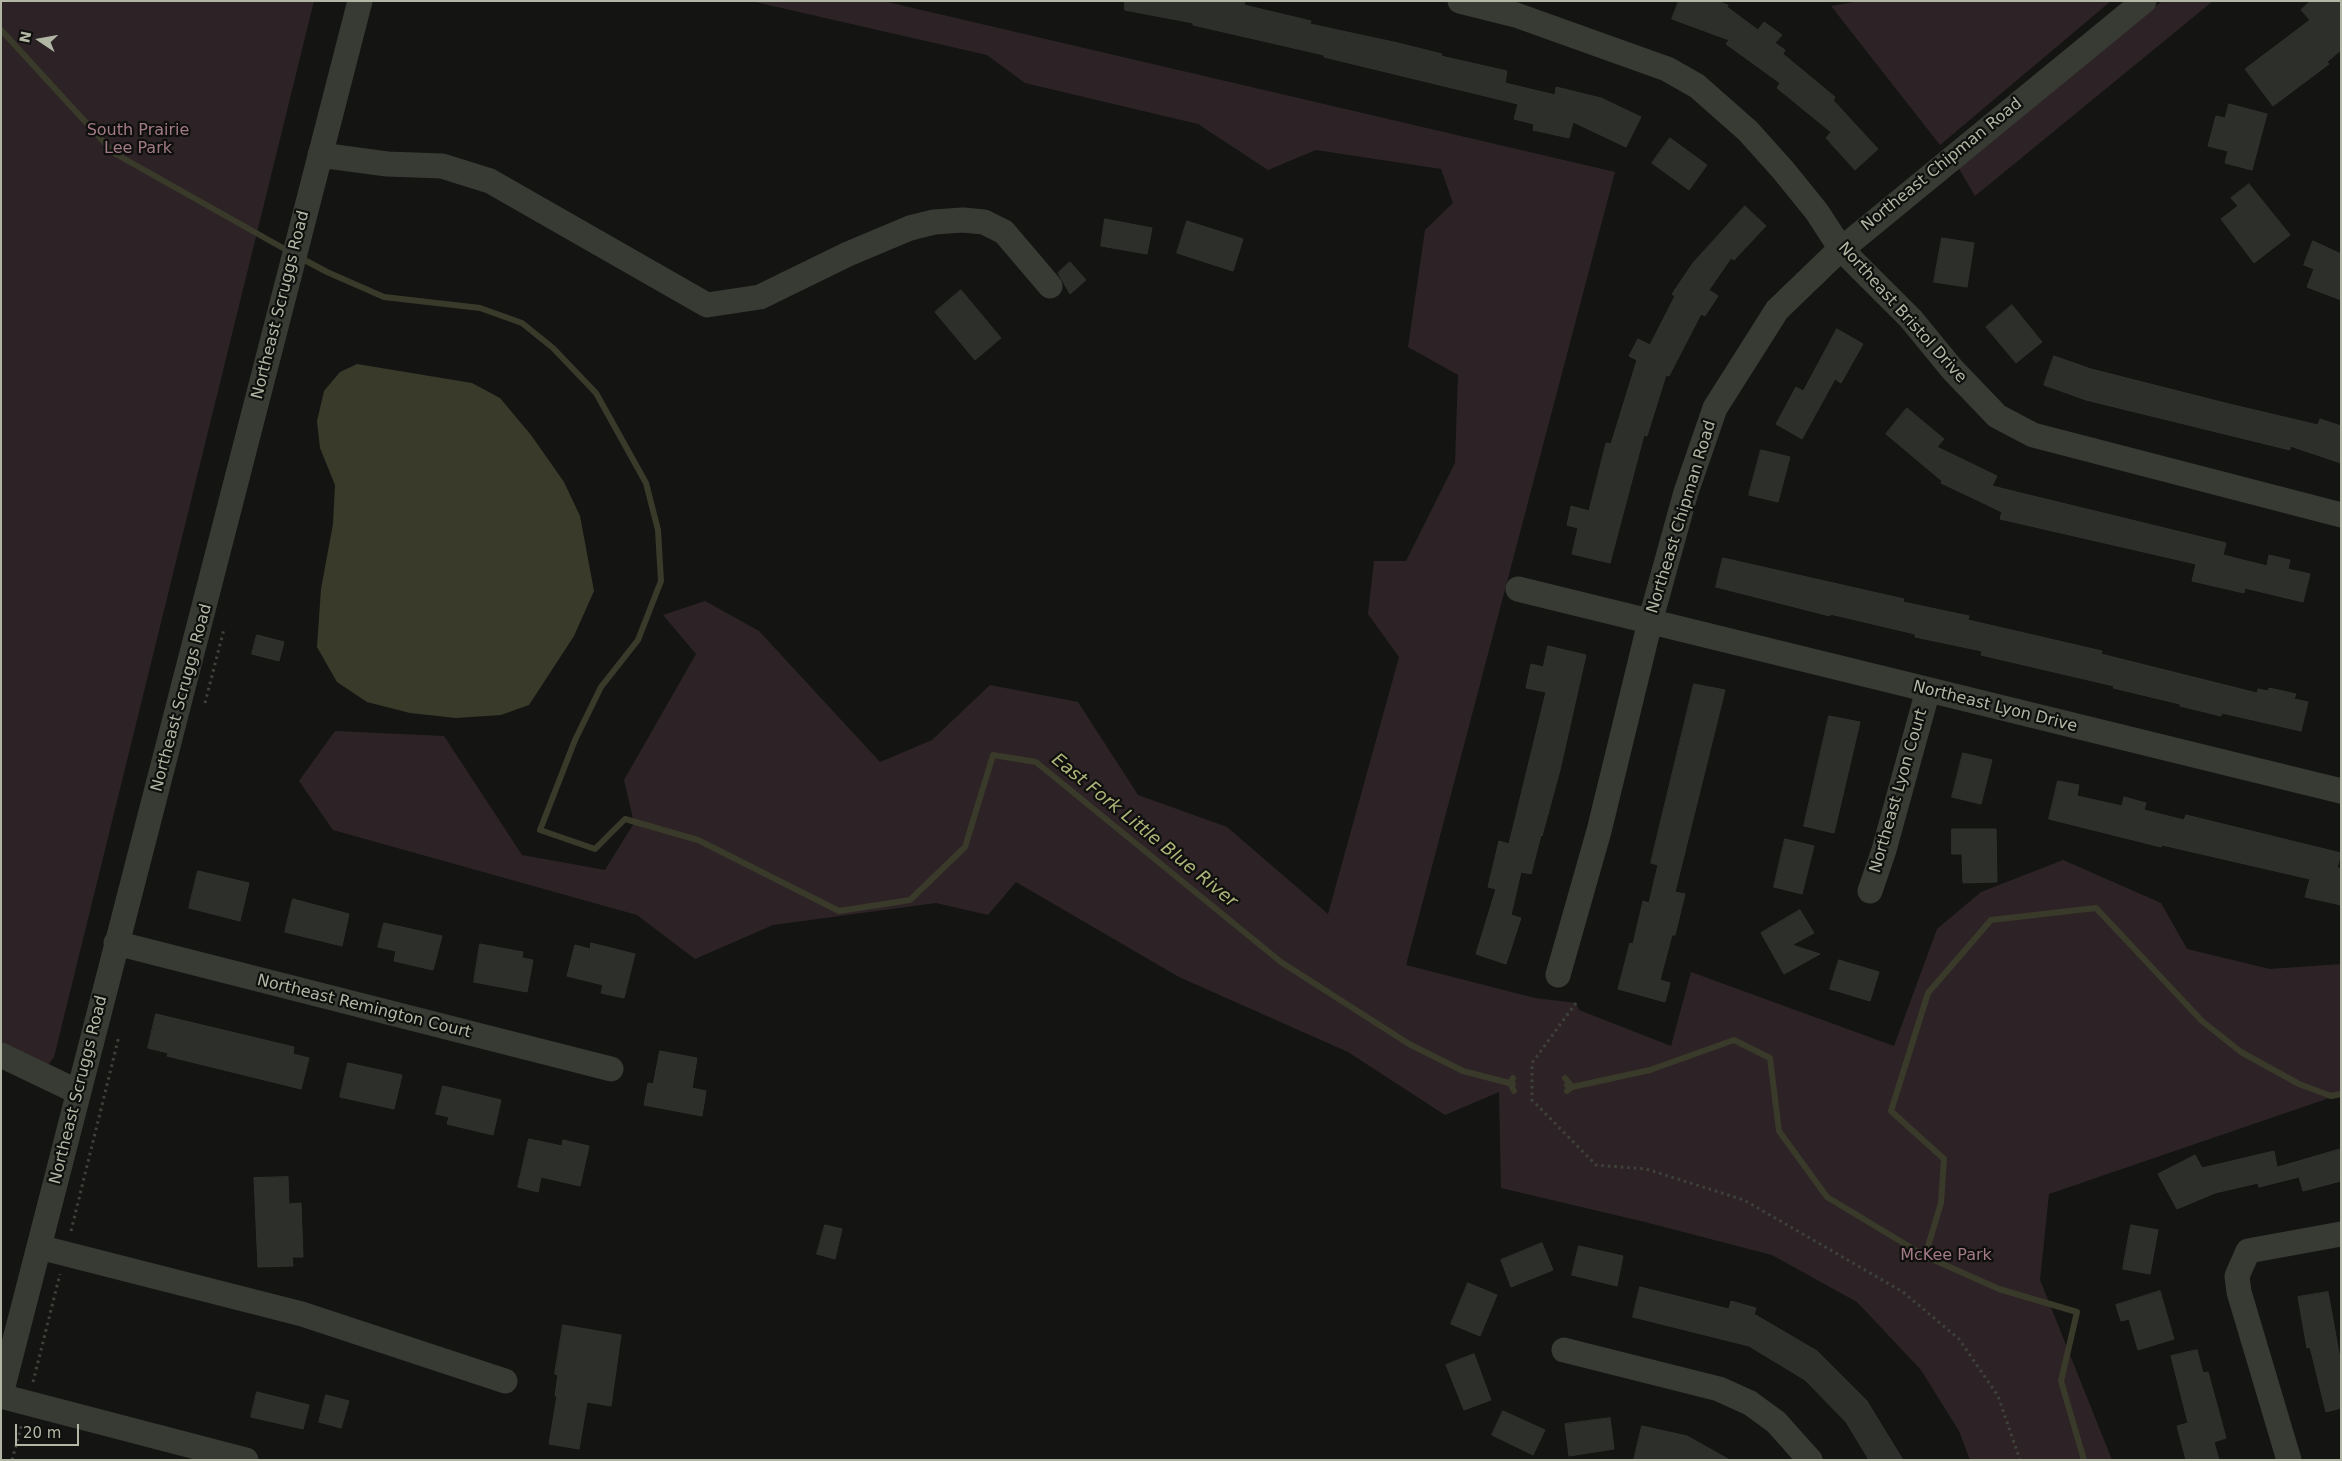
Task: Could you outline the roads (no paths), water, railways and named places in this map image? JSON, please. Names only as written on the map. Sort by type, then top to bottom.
[{"type":"street","name":"Northeast Scruggs Road","points":[[1,1395],[116,944],[193,658],[360,1]]},
{"type":"street","name":"Northeast Bristol Drive","points":[[1460,1],[1517,8],[1666,69],[1697,86],[1748,131],[1817,212],[1841,249],[1911,319],[1952,369],[1997,416],[2012,425],[2033,435],[2341,515]]},
{"type":"street","name":"Northeast Chipman Road","points":[[1558,975],[1599,831],[1650,622],[1686,492],[1715,408],[1777,310],[1841,249],[2144,1]]},
{"type":"street","points":[[320,155],[387,164],[442,166],[490,181],[707,305],[760,297],[848,254],[910,228],[934,222],[953,220],[984,222],[1004,232],[1050,286]]},
{"type":"street","name":"Northeast Chipman Road","points":[[1518,590],[1650,622]]},
{"type":"street","name":"Northeast Lyon Drive","points":[[1650,622],[2341,791]]},
{"type":"street","name":"Northeast Lyon Court","points":[[1870,891],[1884,850],[1928,690]]},
{"type":"street","name":"Northeast Remington Court","points":[[116,944],[611,1070]]},
{"type":"street","points":[[1,1055],[78,1092]]},
{"type":"street","points":[[2290,1460],[2239,1292],[2237,1276],[2248,1251],[2341,1234]]},
{"type":"street","points":[[38,1247],[302,1314],[505,1381]]},
{"type":"street","points":[[1564,1350],[1719,1389],[1750,1403],[1776,1422],[1810,1460]]},
{"type":"street","points":[[1,1395],[246,1460]]},
{"type":"waterway","name":"East Fork Little Blue River","points":[[1,30],[114,153],[290,252]]},
{"type":"waterway","name":"East Fork Little Blue River","points":[[299,257],[327,272],[384,297],[480,308],[522,323],[553,348],[596,393],[646,483],[658,530],[661,581],[638,640],[601,687],[575,740],[540,830],[595,849],[625,819],[698,840],[839,911],[910,900],[965,847],[993,755],[1036,762],[1281,962],[1409,1044],[1463,1071],[1513,1084]]},
{"type":"waterway","points":[[1925,1256],[1941,1203],[1944,1159],[1891,1111],[1928,993],[1991,920],[2096,908],[2202,1021],[2241,1052],[2299,1084],[2331,1096],[2341,1094]]},
{"type":"waterway","name":"East Fork Little Blue River","points":[[1567,1085],[1572,1087],[1650,1070],[1734,1040],[1770,1058],[1779,1131],[1827,1197],[1925,1256],[1999,1289],[2077,1312],[2061,1381],[2084,1460]]},
{"type":"waterway","name":"East Fork Little Blue River","points":[[1513,1078],[1510,1083],[1514,1091]]},
{"type":"waterway","name":"East Fork Little Blue River","points":[[1565,1078],[1572,1087],[1567,1091]]},
{"type":"park label","name":"South Prairie Lee Park","points":[[138,140]]},
{"type":"park label","name":"McKee Park","points":[[1946,1256]]}]
